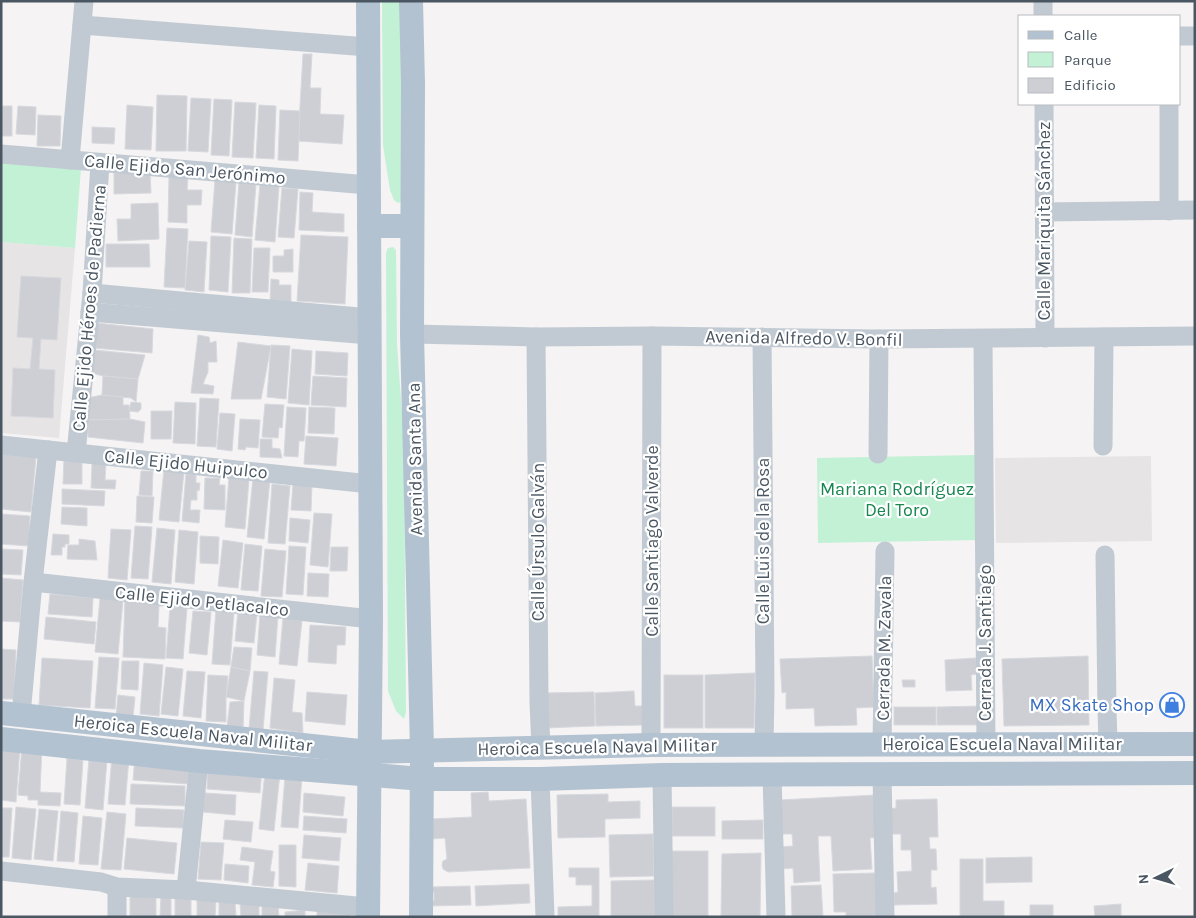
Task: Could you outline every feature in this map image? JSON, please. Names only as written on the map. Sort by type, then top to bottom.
[{"type":"main road","points":[[368,1],[371,619],[368,912]]},
{"type":"main road","name":"Avenida Santa Ana","points":[[411,1],[413,84],[412,334],[422,750],[421,917]]},
{"type":"main road","points":[[369,226],[412,226]]},
{"type":"main road","name":"Heroica Escuela Naval Militar","points":[[11,714],[369,763],[422,779],[540,779],[662,775],[1195,773]]},
{"type":"main road","name":"Heroica Escuela Naval Militar","points":[[1,739],[199,761],[369,763],[422,750],[764,745],[1195,744]]},
{"type":"street","points":[[70,160],[84,1]]},
{"type":"street","points":[[1043,1],[1043,15]]},
{"type":"street","points":[[82,25],[368,47]]},
{"type":"street","points":[[1181,36],[1195,36]]},
{"type":"street","name":"Calle Mariquita Sánchez","points":[[1044,105],[1045,338]]},
{"type":"street","points":[[1169,105],[1169,211]]},
{"type":"street","name":"Calle Ejido San Jerónimo","points":[[1,154],[368,184]]},
{"type":"street","name":"Calle Ejido Héroes de Padierna","points":[[76,453],[91,302],[100,163]]},
{"type":"street","points":[[1044,212],[1195,210]]},
{"type":"street","points":[[91,302],[370,327]]},
{"type":"street","name":"Avenida Alfredo V. Bonfil","points":[[412,334],[536,337],[652,336],[879,339],[1195,336]]},
{"type":"street","name":"Calle Santiago Valverde","points":[[651,746],[652,336]]},
{"type":"street","name":"Calle Úrsulo Galván","points":[[536,337],[541,748]]},
{"type":"street","name":"Calle Luis de la Rosa","points":[[762,337],[764,745]]},
{"type":"street","points":[[1103,446],[1104,337]]},
{"type":"street","name":"Cerrada J. Santiago","points":[[983,338],[986,744]]},
{"type":"street","points":[[878,454],[879,339]]},
{"type":"street","name":"Calle Ejido Huipulco","points":[[1,445],[370,484]]},
{"type":"street","points":[[11,714],[33,582],[48,450]]},
{"type":"street","name":"Cerrada M. Zavala","points":[[882,745],[885,551]]},
{"type":"street","points":[[1106,556],[1106,709],[1108,744]]},
{"type":"street","name":"Calle Ejido Petlacalco","points":[[33,582],[371,619]]},
{"type":"street","points":[[186,890],[199,761]]},
{"type":"street","points":[[882,774],[885,917]]},
{"type":"street","points":[[662,775],[664,917]]},
{"type":"street","points":[[772,775],[776,917]]},
{"type":"street","points":[[540,779],[544,917]]},
{"type":"street","points":[[1,871],[101,882],[117,887],[186,890],[368,912]]},
{"type":"street","points":[[117,887],[117,917]]},
{"type":"shaded area","points":[[1,242],[75,248],[59,438],[1,433]]},
{"type":"shaded area","points":[[1151,456],[1152,541],[996,543],[995,458]]},
{"type":"green space","points":[[382,1],[402,1],[402,201],[398,203],[394,200],[390,190],[383,145]]},
{"type":"green space","points":[[1,162],[81,168],[75,248],[1,242]]},
{"type":"green space","points":[[393,247],[396,250],[397,345],[404,440],[406,712],[404,719],[396,711],[388,691],[386,253],[388,248]]},
{"type":"green space","name":"Mariana Rodríguez Del Toro","points":[[976,455],[978,540],[818,543],[817,458]]},
{"type":"building","points":[[303,54],[312,54],[310,88],[321,88],[320,114],[344,115],[342,144],[298,141]]},
{"type":"building","points":[[157,95],[187,96],[186,151],[156,151]]},
{"type":"building","points":[[191,98],[211,99],[208,152],[188,151]]},
{"type":"building","points":[[214,99],[232,100],[229,156],[211,155]]},
{"type":"building","points":[[235,102],[256,103],[253,158],[232,157]]},
{"type":"building","points":[[127,105],[153,107],[151,150],[125,149]]},
{"type":"building","points":[[259,105],[276,106],[274,159],[256,158]]},
{"type":"building","points":[[1,106],[12,106],[12,136],[1,136]]},
{"type":"building","points":[[18,106],[36,107],[35,135],[16,134]]},
{"type":"building","points":[[280,110],[300,111],[298,161],[278,160]]},
{"type":"building","points":[[38,115],[61,116],[60,146],[37,146]]},
{"type":"building","points":[[92,127],[115,128],[114,144],[92,143]]},
{"type":"building","points":[[114,173],[150,173],[151,193],[114,194]]},
{"type":"building","points":[[169,177],[188,177],[187,190],[202,190],[201,205],[187,205],[187,223],[168,222]]},
{"type":"building","points":[[215,180],[236,182],[232,234],[211,232]]},
{"type":"building","points":[[239,182],[256,184],[252,237],[235,235]]},
{"type":"building","points":[[260,184],[279,186],[275,242],[255,240]]},
{"type":"building","points":[[282,188],[298,189],[294,238],[278,237]]},
{"type":"building","points":[[300,192],[313,193],[312,212],[344,214],[344,232],[299,230]]},
{"type":"building","points":[[158,203],[159,239],[118,241],[117,219],[131,219],[131,204]]},
{"type":"building","points":[[167,228],[188,229],[185,288],[164,287]]},
{"type":"building","points":[[301,235],[348,237],[345,304],[297,301]]},
{"type":"building","points":[[211,236],[231,237],[228,292],[209,290]]},
{"type":"building","points":[[234,238],[252,239],[250,293],[232,293]]},
{"type":"building","points":[[189,241],[207,242],[204,292],[185,290]]},
{"type":"building","points":[[106,244],[149,244],[150,267],[106,267]]},
{"type":"building","points":[[254,248],[270,248],[268,292],[252,292]]},
{"type":"building","points":[[293,249],[293,272],[273,272],[273,256],[284,256],[284,250]]},
{"type":"building","points":[[21,276],[61,278],[57,340],[41,339],[39,369],[55,370],[53,418],[11,416],[13,368],[30,369],[33,338],[17,337]]},
{"type":"building","points":[[271,279],[279,280],[279,285],[291,285],[291,303],[270,303]]},
{"type":"building","points":[[96,323],[153,329],[152,353],[94,348]]},
{"type":"building","points":[[198,335],[209,337],[210,343],[216,341],[217,362],[208,362],[208,372],[203,384],[214,386],[213,394],[191,393]]},
{"type":"building","points":[[238,342],[271,346],[261,399],[231,399]]},
{"type":"building","points":[[271,345],[290,346],[286,399],[267,397]]},
{"type":"building","points":[[292,349],[312,351],[309,405],[288,403]]},
{"type":"building","points":[[94,350],[145,355],[138,379],[103,376],[88,372]]},
{"type":"building","points":[[316,351],[348,353],[347,376],[315,374]]},
{"type":"building","points":[[103,376],[138,379],[136,402],[131,398],[102,395]]},
{"type":"building","points":[[313,376],[347,378],[346,407],[311,405]]},
{"type":"building","points":[[102,395],[123,397],[123,405],[129,405],[130,419],[88,420],[87,398]]},
{"type":"building","points":[[200,398],[219,399],[216,447],[197,446]]},
{"type":"building","points":[[131,402],[141,403],[141,409],[138,412],[129,411]]},
{"type":"building","points":[[175,402],[196,403],[195,444],[173,443]]},
{"type":"building","points":[[265,404],[284,405],[282,428],[279,427],[278,438],[262,437]]},
{"type":"building","points":[[287,407],[306,408],[304,441],[299,441],[298,457],[284,456]]},
{"type":"building","points":[[309,407],[335,408],[334,434],[308,433]]},
{"type":"building","points":[[151,411],[172,411],[171,439],[151,439]]},
{"type":"building","points":[[220,413],[235,414],[232,451],[217,449]]},
{"type":"building","points":[[130,419],[145,422],[143,443],[88,437],[88,420]]},
{"type":"building","points":[[240,419],[260,420],[258,448],[246,447],[245,450],[238,449]]},
{"type":"building","points":[[306,436],[338,438],[336,466],[304,464]]},
{"type":"building","points":[[260,439],[272,439],[272,448],[280,449],[282,458],[260,457]]},
{"type":"building","points":[[1,454],[36,457],[31,512],[1,509]]},
{"type":"building","points":[[64,459],[82,460],[82,484],[63,484]]},
{"type":"building","points":[[92,463],[106,464],[105,480],[116,480],[115,489],[91,488]]},
{"type":"building","points":[[164,469],[184,471],[179,522],[159,520]]},
{"type":"building","points":[[141,471],[153,471],[152,496],[139,495]]},
{"type":"building","points":[[186,474],[196,475],[196,483],[200,483],[199,491],[197,490],[197,500],[191,500],[190,510],[200,510],[199,523],[182,521]]},
{"type":"building","points":[[229,477],[249,479],[245,529],[225,527]]},
{"type":"building","points":[[205,478],[220,478],[219,485],[225,485],[225,510],[204,509]]},
{"type":"building","points":[[253,478],[270,480],[264,539],[247,537]]},
{"type":"building","points":[[272,484],[290,486],[285,544],[268,543]]},
{"type":"building","points":[[293,484],[312,486],[311,511],[291,510]]},
{"type":"building","points":[[62,489],[105,491],[104,506],[62,504]]},
{"type":"building","points":[[137,496],[154,497],[152,523],[136,522]]},
{"type":"building","points":[[62,507],[87,508],[87,526],[61,524]]},
{"type":"building","points":[[314,513],[332,514],[328,567],[310,565]]},
{"type":"building","points":[[1,514],[30,516],[29,546],[1,544]]},
{"type":"building","points":[[290,518],[310,520],[308,543],[289,541]]},
{"type":"building","points":[[135,526],[152,527],[148,579],[131,578]]},
{"type":"building","points":[[157,528],[175,530],[171,584],[152,582]]},
{"type":"building","points":[[111,529],[131,530],[127,580],[108,578]]},
{"type":"building","points":[[179,530],[198,532],[194,584],[175,582]]},
{"type":"building","points":[[53,534],[69,535],[69,544],[65,544],[65,547],[62,547],[62,555],[51,555]]},
{"type":"building","points":[[200,536],[219,537],[218,564],[200,563]]},
{"type":"building","points":[[79,539],[95,541],[97,560],[67,559],[68,545],[79,545]]},
{"type":"building","points":[[223,540],[243,543],[238,588],[218,586]]},
{"type":"building","points":[[245,544],[262,546],[258,591],[241,590]]},
{"type":"building","points":[[289,546],[306,547],[303,595],[286,594]]},
{"type":"building","points":[[331,547],[348,547],[347,571],[330,571]]},
{"type":"building","points":[[1,549],[23,550],[21,575],[1,574]]},
{"type":"building","points":[[265,549],[286,551],[282,597],[261,596]]},
{"type":"building","points":[[308,573],[329,574],[328,597],[307,596]]},
{"type":"building","points":[[1,578],[23,580],[20,622],[1,621]]},
{"type":"building","points":[[50,594],[93,598],[92,617],[48,614]]},
{"type":"building","points":[[100,598],[123,600],[118,654],[95,652]]},
{"type":"building","points":[[125,600],[163,602],[163,606],[159,606],[158,627],[166,628],[165,659],[123,657]]},
{"type":"building","points":[[170,607],[187,608],[183,659],[166,658]]},
{"type":"building","points":[[216,609],[234,611],[230,665],[212,664]]},
{"type":"building","points":[[193,611],[211,612],[207,655],[189,653]]},
{"type":"building","points":[[238,611],[257,613],[254,643],[235,641]]},
{"type":"building","points":[[260,614],[278,616],[275,657],[257,655]]},
{"type":"building","points":[[46,617],[96,622],[94,644],[44,639]]},
{"type":"building","points":[[283,618],[302,621],[297,666],[279,664]]},
{"type":"building","points":[[310,625],[346,627],[345,645],[337,645],[336,664],[308,662]]},
{"type":"building","points":[[234,647],[252,648],[250,671],[231,667]]},
{"type":"building","points":[[1,649],[16,650],[14,699],[1,699]]},
{"type":"building","points":[[872,656],[874,707],[856,708],[857,725],[815,726],[814,708],[786,709],[786,692],[782,693],[780,659]]},
{"type":"building","points":[[1088,656],[1089,725],[1004,726],[1002,659]]},
{"type":"building","points":[[99,657],[119,658],[115,709],[95,708]]},
{"type":"building","points":[[42,658],[93,661],[90,708],[39,705]]},
{"type":"building","points":[[976,658],[977,674],[971,675],[972,690],[946,691],[945,660]]},
{"type":"building","points":[[122,661],[139,661],[138,690],[121,689]]},
{"type":"building","points":[[144,663],[163,665],[159,716],[140,714]]},
{"type":"building","points":[[166,667],[183,669],[178,716],[161,714]]},
{"type":"building","points":[[231,667],[250,671],[244,701],[226,697]]},
{"type":"building","points":[[187,671],[205,672],[201,718],[183,716]]},
{"type":"building","points":[[254,671],[268,672],[263,730],[249,729]]},
{"type":"building","points":[[755,673],[754,728],[705,728],[705,675]]},
{"type":"building","points":[[208,675],[228,676],[226,722],[206,721]]},
{"type":"building","points":[[664,675],[703,675],[703,728],[664,728]]},
{"type":"building","points":[[274,678],[295,680],[292,712],[302,713],[303,733],[270,728]]},
{"type":"building","points":[[902,680],[915,680],[915,687],[903,687]]},
{"type":"building","points":[[634,691],[635,706],[643,706],[643,725],[596,726],[595,693]]},
{"type":"building","points":[[307,692],[347,695],[345,725],[305,721]]},
{"type":"building","points":[[594,692],[595,726],[545,728],[545,693]]},
{"type":"building","points":[[118,695],[135,697],[133,717],[116,716]]},
{"type":"building","points":[[244,701],[243,729],[227,727],[230,702]]},
{"type":"building","points":[[984,706],[984,725],[937,725],[937,707]]},
{"type":"building","points":[[894,707],[936,707],[936,725],[894,725]]},
{"type":"building","points":[[1,745],[20,747],[16,802],[1,800]]},
{"type":"building","points":[[22,747],[42,748],[40,792],[61,793],[60,806],[38,805],[38,800],[28,800],[28,796],[18,795]]},
{"type":"building","points":[[112,756],[129,758],[125,805],[108,804]]},
{"type":"building","points":[[135,757],[189,761],[188,784],[133,780]]},
{"type":"building","points":[[67,758],[83,760],[80,805],[64,804]]},
{"type":"building","points":[[89,759],[107,760],[103,810],[85,808]]},
{"type":"building","points":[[208,765],[262,769],[260,793],[207,789]]},
{"type":"building","points":[[265,772],[280,773],[274,831],[259,829]]},
{"type":"building","points":[[285,776],[302,777],[298,828],[281,827]]},
{"type":"building","points":[[131,784],[185,786],[185,806],[130,804]]},
{"type":"building","points":[[488,792],[489,801],[526,799],[530,868],[448,872],[443,869],[442,865],[443,861],[447,859],[445,838],[432,839],[431,819],[472,817],[471,793]]},
{"type":"building","points":[[205,793],[236,795],[235,815],[203,812]]},
{"type":"building","points":[[304,793],[345,797],[343,816],[303,812]]},
{"type":"building","points":[[608,794],[608,802],[640,801],[640,818],[605,819],[605,837],[558,838],[557,795]]},
{"type":"building","points":[[876,795],[878,837],[870,838],[872,869],[833,871],[831,836],[818,836],[820,881],[794,883],[793,868],[780,869],[779,847],[793,846],[792,834],[781,834],[780,800]]},
{"type":"building","points":[[937,799],[938,837],[929,837],[930,849],[936,849],[937,870],[931,870],[931,888],[936,887],[937,904],[894,905],[894,893],[898,892],[897,872],[912,871],[911,850],[901,850],[901,834],[891,834],[887,809],[896,808],[896,800]]},
{"type":"building","points":[[16,807],[36,809],[31,860],[12,858]]},
{"type":"building","points":[[672,807],[715,807],[715,836],[672,836]]},
{"type":"building","points":[[1,808],[12,808],[9,857],[1,857]]},
{"type":"building","points":[[136,808],[184,810],[183,828],[135,826]]},
{"type":"building","points":[[39,809],[58,811],[53,861],[34,859]]},
{"type":"building","points":[[61,811],[78,813],[74,862],[57,861]]},
{"type":"building","points":[[107,812],[126,814],[121,870],[101,869]]},
{"type":"building","points":[[83,816],[102,818],[98,865],[79,864]]},
{"type":"building","points":[[304,816],[347,819],[346,833],[303,830]]},
{"type":"building","points":[[225,820],[253,822],[251,842],[223,839]]},
{"type":"building","points":[[763,820],[763,839],[722,839],[722,821]]},
{"type":"building","points":[[653,834],[654,876],[610,877],[609,835]]},
{"type":"building","points":[[304,835],[341,838],[339,861],[302,858]]},
{"type":"building","points":[[127,838],[177,843],[174,874],[124,869]]},
{"type":"building","points":[[201,842],[224,843],[221,880],[198,879]]},
{"type":"building","points":[[279,845],[296,845],[296,887],[279,886]]},
{"type":"building","points":[[242,847],[273,851],[270,871],[275,872],[273,887],[252,885],[255,862],[240,860]]},
{"type":"building","points":[[671,851],[708,851],[708,917],[671,917]]},
{"type":"building","points":[[761,853],[760,917],[721,917],[722,854]]},
{"type":"building","points":[[1032,857],[1032,882],[986,883],[986,858]]},
{"type":"building","points":[[960,859],[983,859],[983,901],[1004,901],[1004,917],[960,917]]},
{"type":"building","points":[[308,863],[339,866],[337,893],[305,890]]},
{"type":"building","points":[[225,864],[249,866],[248,883],[224,880]]},
{"type":"building","points":[[569,868],[599,868],[599,917],[558,917],[558,907],[592,906],[592,885],[576,885],[576,877],[569,877]]},
{"type":"building","points":[[876,873],[878,917],[837,917],[846,916],[846,912],[834,912],[833,874]]},
{"type":"building","points":[[654,880],[655,917],[611,917],[611,881]]},
{"type":"building","points":[[529,884],[530,903],[476,906],[475,886]]},
{"type":"building","points":[[821,885],[823,917],[792,917],[791,886]]},
{"type":"building","points":[[470,886],[471,905],[430,906],[434,900],[434,893],[430,887]]},
{"type":"building","points":[[130,889],[156,894],[156,917],[130,917]]},
{"type":"building","points":[[161,894],[171,895],[171,917],[160,917]]},
{"type":"building","points":[[175,894],[191,894],[191,917],[175,917]]},
{"type":"building","points":[[197,900],[216,900],[215,917],[197,917]]},
{"type":"building","points":[[219,900],[235,900],[236,917],[219,917]]},
{"type":"building","points":[[259,902],[259,917],[241,917],[240,903]]},
{"type":"building","points":[[1121,904],[1121,917],[1095,917],[1094,906]]},
{"type":"building","points":[[1030,905],[1053,905],[1053,917],[1030,917]]},
{"type":"building","points":[[262,906],[278,906],[279,917],[262,917]]},
{"type":"building","points":[[305,910],[305,917],[285,917],[285,912]]},
{"type":"building","points":[[317,910],[350,911],[350,917],[317,917]]},
{"type":"place","name":"MX Skate Shop","points":[[1172,705]]}]
